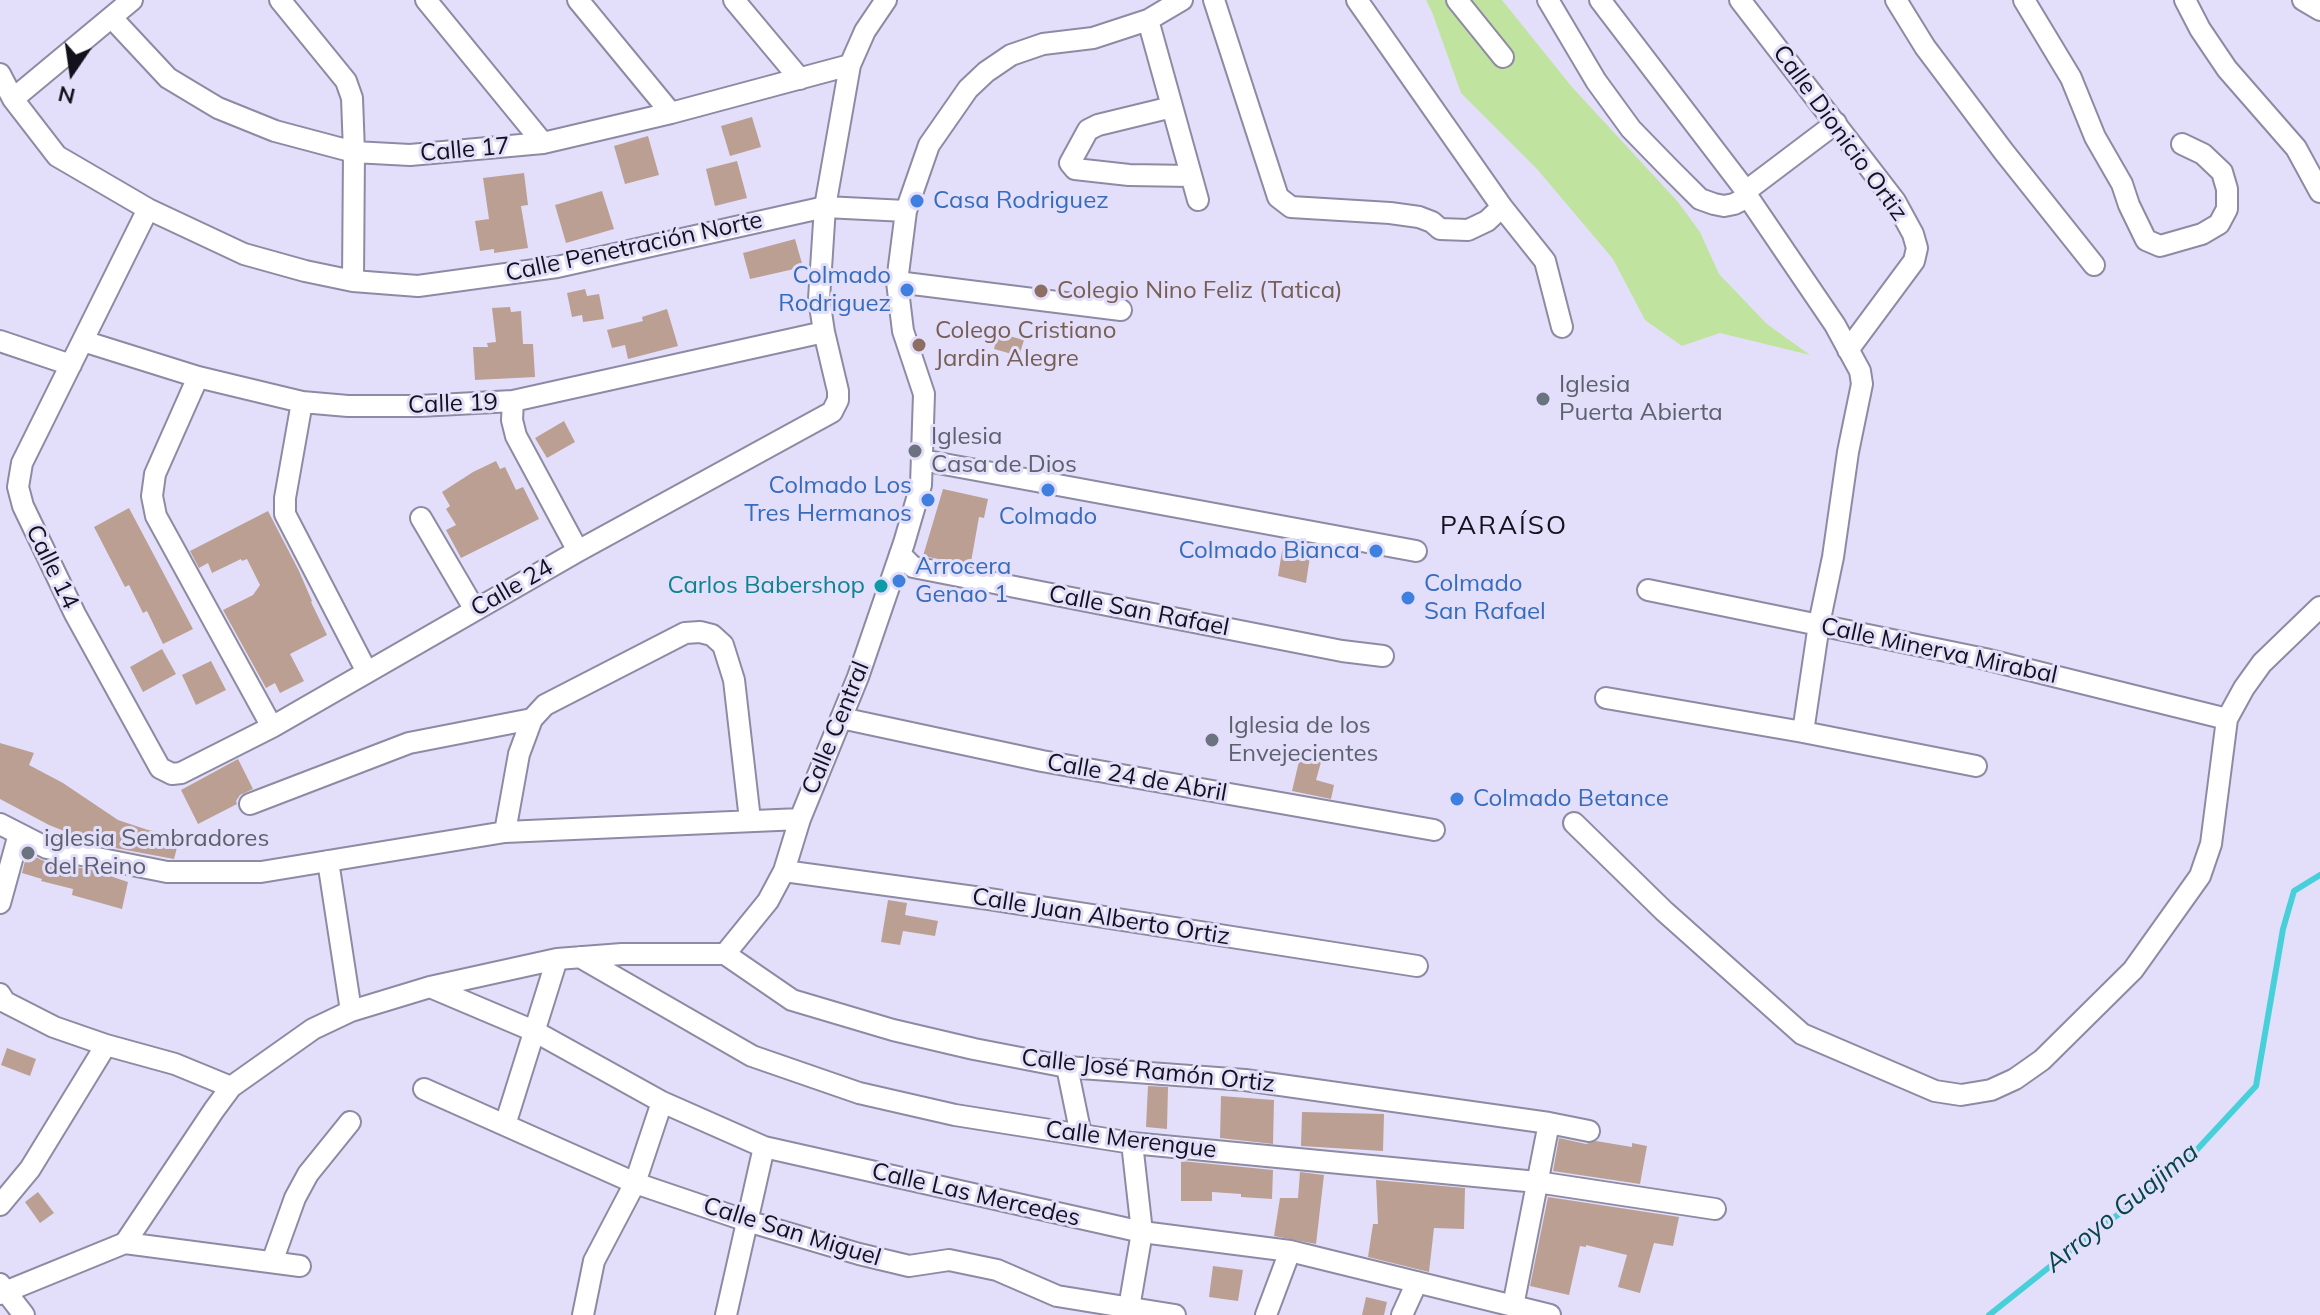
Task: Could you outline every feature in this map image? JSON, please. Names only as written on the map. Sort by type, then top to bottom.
[{"type":"street","points":[[13,99],[132,0]]},
{"type":"street","points":[[280,0],[346,81],[352,98],[353,281]]},
{"type":"street","points":[[426,0],[543,143]]},
{"type":"street","points":[[578,0],[671,113]]},
{"type":"street","points":[[734,0],[800,79]]},
{"type":"street","points":[[824,332],[819,299],[825,207],[850,65],[865,31],[886,0]]},
{"type":"street","name":"Calle Central","points":[[0,824],[47,848],[167,872],[261,872],[505,832],[800,819],[858,677],[921,485],[924,394],[903,331],[897,282],[906,211],[929,145],[968,89],[1011,55],[1043,44],[1093,38],[1148,20],[1182,0]]},
{"type":"street","points":[[1214,0],[1278,197],[1291,207],[1390,213],[1419,217],[1440,229],[1468,230],[1487,221],[1502,207]]},
{"type":"street","points":[[1357,0],[1502,207],[1545,261],[1562,327]]},
{"type":"street","points":[[1457,0],[1503,57]]},
{"type":"street","points":[[1548,0],[1596,81],[1631,129],[1700,199],[1724,206],[1734,204],[1836,123]]},
{"type":"street","points":[[1600,0],[1747,194],[1835,325],[1860,371],[1862,384],[1803,732]]},
{"type":"street","name":"Calle Dionicio Ortiz","points":[[1740,0],[1895,201],[1913,234],[1917,248],[1914,261],[1848,350]]},
{"type":"street","points":[[1896,0],[1925,47],[2094,265]]},
{"type":"street","points":[[2024,0],[2071,78],[2095,137],[2122,184],[2146,240],[2160,246],[2202,234],[2219,224],[2227,209],[2227,189],[2222,172],[2203,154],[2182,144]]},
{"type":"street","points":[[2185,0],[2227,69],[2296,148],[2320,192]]},
{"type":"street","points":[[2303,0],[2320,10]]},
{"type":"street","name":"Calle 17","points":[[112,18],[168,78],[218,108],[275,131],[354,152],[410,155],[543,143],[671,113],[850,65]]},
{"type":"street","points":[[1148,20],[1198,200]]},
{"type":"street","name":"Calle Penetración Norte","points":[[0,74],[13,99],[57,156],[148,209],[244,254],[353,281],[418,286],[557,267],[825,207],[906,211]]},
{"type":"street","points":[[1172,107],[1088,130],[1070,163],[1075,169],[1115,174],[1191,176]]},
{"type":"street","name":"Calle 14","points":[[148,209],[22,463],[18,487],[23,506],[75,614],[160,768],[172,774],[181,773]]},
{"type":"street","points":[[897,282],[1121,310]]},
{"type":"street","name":"Calle 24","points":[[181,773],[272,727],[578,551],[832,412],[838,400],[838,391],[824,332]]},
{"type":"street","name":"Calle 19","points":[[83,341],[198,377],[302,402],[348,406],[419,406],[513,401],[824,332]]},
{"type":"street","points":[[0,341],[71,365]]},
{"type":"street","points":[[198,377],[155,474],[152,496],[156,516],[272,727]]},
{"type":"street","points":[[513,401],[512,420],[516,436],[578,551]]},
{"type":"street","points":[[302,402],[285,498],[285,514],[367,672]]},
{"type":"street","points":[[922,460],[1416,551]]},
{"type":"street","points":[[421,518],[475,610]]},
{"type":"street","name":"Calle San Rafael","points":[[900,554],[913,567],[1383,656]]},
{"type":"street","name":"Calle Minerva Mirabal","points":[[1648,590],[1985,659],[2227,719]]},
{"type":"street","points":[[1574,823],[1664,911],[1802,1034],[1935,1091],[1961,1095],[1991,1090],[2015,1079],[2042,1060],[2133,970],[2200,876],[2207,860],[2227,719],[2262,663],[2320,607]]},
{"type":"street","points":[[505,832],[519,754],[532,719],[545,705],[685,633],[700,632],[712,635],[723,645],[734,680],[750,820]]},
{"type":"street","points":[[1606,698],[1976,766]]},
{"type":"street","name":"Calle 24 de Abril","points":[[841,718],[1042,761],[1434,830]]},
{"type":"street","points":[[250,804],[409,743],[532,719]]},
{"type":"street","points":[[125,1243],[231,1087],[313,1029],[351,1011],[430,987],[557,959],[622,954],[725,954],[768,901],[784,871],[800,819]]},
{"type":"street","points":[[0,903],[19,834]]},
{"type":"street","points":[[328,861],[351,1011]]},
{"type":"street","name":"Calle Juan Alberto Ortiz","points":[[784,871],[989,899],[1417,966]]},
{"type":"street","name":"Calle José Ramón Ortiz","points":[[725,954],[792,1000],[893,1030],[974,1049],[1067,1067],[1245,1080],[1589,1131]]},
{"type":"street","name":"Calle Merengue","points":[[580,957],[752,1056],[859,1093],[955,1115],[1132,1143],[1537,1182],[1715,1209]]},
{"type":"street","points":[[505,1125],[557,959]]},
{"type":"street","name":"Calle Las Mercedes","points":[[430,987],[534,1031],[662,1102],[764,1147],[1142,1232],[1290,1251],[1550,1315]]},
{"type":"street","points":[[2,1003],[54,1027],[175,1064],[231,1087]]},
{"type":"street","points":[[0,1205],[30,1169],[106,1045]]},
{"type":"street","points":[[1067,1067],[1081,1135]]},
{"type":"street","name":"Calle San Miguel","points":[[424,1089],[635,1183],[747,1221],[909,1266],[949,1260],[997,1270],[1057,1296],[1175,1315]]},
{"type":"street","points":[[583,1315],[594,1261],[635,1183],[662,1102]]},
{"type":"street","points":[[272,1262],[295,1198],[308,1174],[350,1122]]},
{"type":"street","points":[[1513,1306],[1549,1123]]},
{"type":"street","points":[[1129,1308],[1142,1232],[1132,1143]]},
{"type":"street","points":[[726,1315],[764,1147]]},
{"type":"street","points":[[24,1315],[2,1290],[125,1243],[300,1266]]},
{"type":"street","points":[[1266,1315],[1290,1251]]},
{"type":"street","points":[[1402,1315],[1417,1282]]},
{"type":"green space","points":[[1426,0],[1502,0],[1572,87],[1678,202],[1700,232],[1719,274],[1767,324],[1810,355],[1720,333],[1682,346],[1645,320],[1613,259],[1537,169],[1461,93]]},
{"type":"building","points":[[752,117],[761,147],[730,156],[721,126]]},
{"type":"building","points":[[648,136],[659,175],[625,184],[614,146]]},
{"type":"building","points":[[737,161],[747,198],[715,206],[706,169]]},
{"type":"building","points":[[524,173],[528,205],[521,206],[528,248],[494,253],[494,249],[480,251],[475,221],[489,219],[483,178]]},
{"type":"building","points":[[602,191],[614,229],[566,243],[555,205]]},
{"type":"building","points":[[795,239],[803,267],[750,279],[743,253]]},
{"type":"building","points":[[585,289],[587,296],[599,294],[604,319],[583,322],[582,315],[572,317],[567,293]]},
{"type":"building","points":[[510,307],[511,312],[521,311],[523,344],[533,344],[535,377],[475,380],[473,347],[488,347],[487,343],[496,342],[492,308]]},
{"type":"building","points":[[667,309],[678,346],[628,359],[625,345],[612,348],[607,330],[643,321],[642,317]]},
{"type":"building","points":[[998,333],[1024,340],[1019,356],[994,349]]},
{"type":"building","points":[[564,421],[575,442],[547,458],[535,438]]},
{"type":"building","points":[[496,461],[500,469],[505,467],[516,490],[523,487],[539,519],[461,558],[446,530],[456,525],[446,509],[450,506],[442,492]]},
{"type":"building","points":[[943,489],[988,499],[984,518],[979,517],[971,562],[959,563],[923,556]]},
{"type":"building","points":[[129,508],[193,629],[163,644],[147,611],[143,613],[129,585],[125,587],[94,527]]},
{"type":"building","points":[[268,511],[327,635],[290,654],[304,681],[280,693],[275,683],[266,688],[223,610],[253,595],[260,585],[247,559],[212,573],[208,563],[199,568],[190,551]]},
{"type":"building","points":[[1283,545],[1311,550],[1306,583],[1278,576]]},
{"type":"building","points":[[162,649],[176,674],[143,692],[130,667]]},
{"type":"building","points":[[211,661],[226,690],[196,705],[182,675]]},
{"type":"building","points":[[0,743],[34,753],[29,765],[63,783],[118,820],[180,836],[174,859],[99,845],[49,825],[0,799]]},
{"type":"building","points":[[1300,757],[1321,762],[1316,780],[1334,785],[1331,799],[1292,791]]},
{"type":"building","points":[[238,759],[253,789],[240,795],[237,804],[198,824],[181,790]]},
{"type":"building","points":[[27,853],[44,861],[92,870],[128,882],[122,909],[72,895],[73,889],[22,873]]},
{"type":"building","points":[[888,900],[907,903],[905,915],[938,921],[935,936],[903,931],[900,945],[881,942]]},
{"type":"building","points":[[7,1048],[36,1059],[30,1076],[1,1065]]},
{"type":"building","points":[[1148,1086],[1168,1087],[1167,1129],[1146,1127]]},
{"type":"building","points":[[1221,1096],[1274,1100],[1273,1144],[1220,1138]]},
{"type":"building","points":[[1302,1112],[1384,1114],[1383,1151],[1301,1146]]},
{"type":"building","points":[[1559,1138],[1586,1144],[1596,1141],[1632,1147],[1632,1143],[1647,1146],[1640,1184],[1553,1171]]},
{"type":"building","points":[[1181,1161],[1273,1170],[1272,1199],[1212,1192],[1212,1201],[1181,1201]]},
{"type":"building","points":[[1300,1172],[1324,1175],[1316,1244],[1274,1236],[1280,1198],[1298,1198]]},
{"type":"building","points":[[1376,1180],[1465,1188],[1464,1229],[1434,1228],[1429,1272],[1368,1257],[1373,1224],[1378,1224]]},
{"type":"building","points":[[38,1192],[54,1213],[40,1223],[25,1202]]},
{"type":"building","points":[[1548,1197],[1679,1217],[1673,1246],[1654,1243],[1640,1293],[1618,1287],[1627,1255],[1586,1245],[1580,1246],[1569,1295],[1530,1286]]},
{"type":"building","points":[[1213,1266],[1243,1270],[1238,1301],[1209,1297]]},
{"type":"building","points":[[1366,1297],[1387,1302],[1384,1315],[1362,1315]]},
{"type":"waterway","name":"Arroyo Guajima","points":[[1989,1315],[2179,1169],[2256,1086],[2283,929],[2294,891],[2320,875]]},
{"type":"place","name":"Casa Rodriguez","points":[[917,201]]},
{"type":"place","name":"Colmado Rodriguez","points":[[907,290]]},
{"type":"place","name":"Colegio Nino Feliz (Tatica)","points":[[1041,291]]},
{"type":"place","name":"Colego Cristiano Jardin Alegre","points":[[919,345]]},
{"type":"place","name":"Iglesia Puerta Abierta","points":[[1543,399]]},
{"type":"place","name":"Iglesia Casa de Dios","points":[[915,451]]},
{"type":"place","name":"Colmado","points":[[1048,490]]},
{"type":"place","name":"Colmado Los Tres Hermanos","points":[[928,500]]},
{"type":"place","name":"Colmado Bianca","points":[[1376,551]]},
{"type":"place","name":"Arrocera Genao 1","points":[[899,581]]},
{"type":"place","name":"Carlos Babershop","points":[[881,586]]},
{"type":"place","name":"Colmado San Rafael","points":[[1408,598]]},
{"type":"place","name":"Iglesia de los Envejecientes","points":[[1212,740]]},
{"type":"place","name":"Colmado Betance","points":[[1457,799]]},
{"type":"place","name":"iglesia Sembradores del Reino","points":[[28,853]]},
{"type":"district","name":"PARAÍSO","points":[[1504,526]]}]
